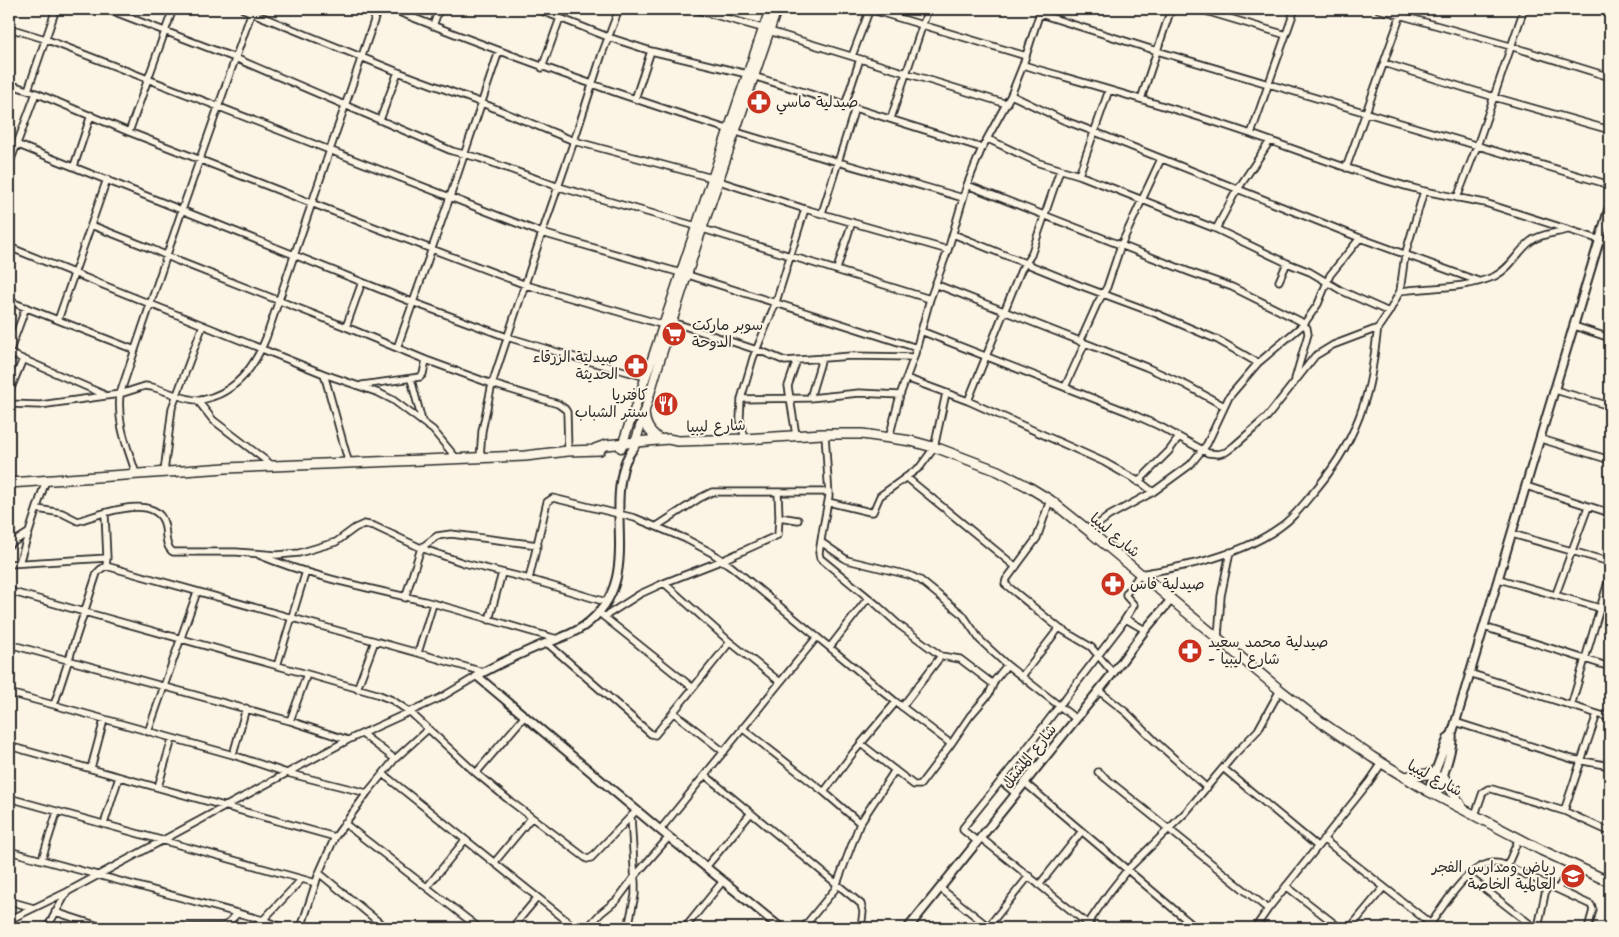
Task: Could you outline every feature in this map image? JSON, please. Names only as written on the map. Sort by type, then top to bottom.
[{"type":"highway","points":[[644,412],[646,426],[659,440]]},
{"type":"highway","name":"شارع ليبيا","points":[[635,444],[659,440],[745,439],[796,435],[862,434],[911,441],[954,453],[998,471],[1050,500],[1280,690],[1321,722],[1382,763],[1433,793],[1519,838],[1610,882]]},
{"type":"highway","name":"شارع ليبيا","points":[[9,483],[273,466],[525,456],[595,449],[606,445],[669,443],[678,440]]},
{"type":"highway","points":[[1404,777],[1439,774],[1462,808]]},
{"type":"main road","points":[[766,30],[770,9]]},
{"type":"main road","points":[[635,444],[668,324],[699,227],[766,30],[777,9]]},
{"type":"main road","points":[[621,445],[668,324]]},
{"type":"street","points":[[28,90],[56,9]]},
{"type":"street","points":[[107,9],[235,58],[465,155],[479,158],[559,187],[699,227],[930,299]]},
{"type":"street","points":[[129,132],[173,9]]},
{"type":"street","points":[[243,9],[252,10],[398,72],[482,103],[574,141],[716,180],[948,250]]},
{"type":"street","points":[[9,404],[40,405],[120,394],[148,386],[198,401],[219,394],[234,385],[246,372],[262,348],[378,9]]},
{"type":"street","points":[[391,9],[542,68],[635,99],[732,131],[963,198]]},
{"type":"street","points":[[433,26],[439,9]]},
{"type":"street","points":[[537,9],[608,37],[750,75],[892,118],[982,148]]},
{"type":"street","points":[[480,458],[483,425],[492,384],[619,9]]},
{"type":"street","points":[[693,9],[1007,104]]},
{"type":"street","points":[[852,56],[869,9],[1026,56]]},
{"type":"street","points":[[892,118],[928,9]]},
{"type":"street","points":[[1141,99],[1171,9]]},
{"type":"street","points":[[1199,9],[1286,35]]},
{"type":"street","points":[[1251,134],[1295,9]]},
{"type":"street","points":[[1378,9],[1401,12],[1610,77]]},
{"type":"street","points":[[1457,198],[1524,9]]},
{"type":"street","points":[[1605,9],[1610,10]]},
{"type":"street","points":[[136,474],[120,424],[120,394],[252,10]]},
{"type":"street","points":[[890,438],[900,395],[914,357],[930,299],[948,250],[967,185],[982,148],[1011,95],[1023,65],[1040,10],[1157,51],[1610,185]]},
{"type":"street","points":[[1346,168],[1401,12]]},
{"type":"street","points":[[542,68],[560,18]]},
{"type":"street","points":[[9,28],[45,39],[542,233],[776,302],[916,348]]},
{"type":"street","points":[[635,99],[651,50]]},
{"type":"street","points":[[397,348],[499,52]]},
{"type":"street","points":[[845,105],[860,59]]},
{"type":"street","points":[[1384,63],[1610,130]]},
{"type":"street","points":[[1023,65],[1141,99],[1251,134],[1346,168],[1424,191],[1485,203],[1610,243]]},
{"type":"street","points":[[380,120],[398,72]]},
{"type":"street","points":[[9,84],[526,285],[668,324],[756,350],[782,360],[851,356],[914,357]]},
{"type":"street","points":[[1079,176],[1096,132],[1109,90]]},
{"type":"street","points":[[9,165],[36,93]]},
{"type":"street","points":[[1011,95],[1063,120],[1238,190],[1405,255],[1480,281]]},
{"type":"street","points":[[822,213],[855,108]]},
{"type":"street","points":[[74,166],[91,116]]},
{"type":"street","points":[[988,138],[1039,163],[1079,176],[1216,229],[1310,272],[1351,295],[1389,312]]},
{"type":"street","points":[[1216,229],[1230,201],[1270,141]]},
{"type":"street","points":[[16,144],[412,302],[507,337],[646,377]]},
{"type":"street","points":[[1065,387],[1099,300],[1104,294],[1121,245],[1162,159]]},
{"type":"street","points":[[968,401],[1021,270],[1031,254],[1046,216],[1060,170]]},
{"type":"street","points":[[58,320],[107,179]]},
{"type":"street","points":[[967,185],[1226,284],[1304,324],[1308,331],[1308,338],[1294,381]]},
{"type":"street","points":[[1280,690],[1258,730],[1170,830],[1127,870],[1109,893],[1089,927],[1029,876],[963,830],[1126,619],[1134,605],[1126,594],[1140,574],[1173,568],[1230,552],[1280,528],[1292,518],[1333,469],[1350,440],[1363,406],[1373,368],[1378,328],[1400,291],[1405,255],[1424,191]]},
{"type":"street","points":[[1433,793],[1448,738],[1452,734],[1499,579],[1610,205]]},
{"type":"street","points":[[745,439],[740,419],[741,399],[756,350],[776,302],[805,208]]},
{"type":"street","points":[[837,269],[852,222]]},
{"type":"street","points":[[91,224],[167,257],[426,360],[492,384],[558,404],[565,409],[568,417],[568,451]]},
{"type":"street","points":[[1400,291],[1440,288],[1480,281],[1508,268],[1534,239],[1567,230]]},
{"type":"street","points":[[953,234],[1195,330],[1218,340],[1258,362]]},
{"type":"street","points":[[1089,531],[1109,516],[1153,492],[1190,465],[1212,434],[1229,397],[1258,362],[1304,324],[1318,304],[1326,281],[1360,238]]},
{"type":"street","points":[[9,247],[150,305],[393,400],[433,430],[457,459]]},
{"type":"street","points":[[1279,281],[1287,263]]},
{"type":"street","points":[[346,327],[362,282]]},
{"type":"street","points":[[935,284],[1155,371],[1224,406]]},
{"type":"street","points":[[9,301],[135,350]]},
{"type":"street","points":[[26,307],[9,353],[105,395]]},
{"type":"street","points":[[164,472],[170,422],[176,394],[203,325]]},
{"type":"street","points":[[1574,326],[1610,338]]},
{"type":"street","points":[[921,331],[986,355],[1144,419],[1208,453],[1218,454],[1226,452],[1234,446],[1267,417],[1309,362],[1321,351],[1378,328]]},
{"type":"street","points":[[810,398],[822,358]]},
{"type":"street","points":[[9,393],[23,359]]},
{"type":"street","points":[[360,386],[422,376],[426,360]]},
{"type":"street","points":[[796,435],[788,383],[797,360]]},
{"type":"street","points":[[324,374],[349,464]]},
{"type":"street","points":[[906,378],[968,401],[1104,462],[1153,492]]},
{"type":"street","points":[[410,379],[422,421]]},
{"type":"street","points":[[1555,390],[1610,406]]},
{"type":"street","points":[[741,399],[810,398],[859,393],[900,395]]},
{"type":"street","points":[[828,502],[872,512],[880,496],[920,467],[934,448],[946,393]]},
{"type":"street","points":[[198,401],[220,426],[273,466]]},
{"type":"street","points":[[825,434],[829,492],[821,542],[820,556],[822,561],[899,625],[941,656],[960,659],[993,684]]},
{"type":"street","points":[[1138,482],[1169,451],[1179,437]]},
{"type":"street","points":[[1541,439],[1610,460]]},
{"type":"street","points":[[601,614],[614,586],[619,561],[621,481],[625,462],[635,444]]},
{"type":"street","points":[[621,445],[625,462]]},
{"type":"street","points":[[906,477],[1016,567]]},
{"type":"street","points":[[18,563],[46,480]]},
{"type":"street","points":[[1526,486],[1610,513]]},
{"type":"street","points":[[9,920],[67,892],[348,740],[440,698],[518,654],[558,640],[583,627],[601,614],[664,583],[777,536],[779,517],[778,492]]},
{"type":"street","points":[[657,526],[709,493],[829,492]]},
{"type":"street","points":[[529,579],[547,502],[550,498],[620,514],[657,526],[686,539],[723,560],[902,707],[951,744]]},
{"type":"street","points":[[1050,500],[1037,538],[1005,584],[1059,628],[1091,647],[1113,673]]},
{"type":"street","points":[[36,509],[62,513],[78,521],[136,506],[143,506],[159,515],[164,521],[169,549],[173,552],[277,555],[299,553],[336,542],[355,528],[364,524],[374,526],[421,548],[464,563],[529,579],[606,602]]},
{"type":"street","points":[[1556,594],[1588,507]]},
{"type":"street","points":[[105,514],[106,566]]},
{"type":"street","points":[[779,517],[798,520]]},
{"type":"street","points":[[9,545],[28,533]]},
{"type":"street","points":[[405,598],[421,548],[438,536],[450,534],[538,545]]},
{"type":"street","points":[[1512,534],[1610,562]]},
{"type":"street","points":[[821,542],[847,560],[909,575],[920,580],[963,615],[980,640],[1007,665],[1076,719]]},
{"type":"street","points":[[1218,638],[1220,596],[1230,552]]},
{"type":"street","points":[[255,553],[306,572],[433,604],[558,640]]},
{"type":"street","points":[[9,564],[107,558]]},
{"type":"street","points":[[54,705],[97,573],[100,568],[106,566],[418,653],[480,674],[524,717],[634,813],[669,837],[781,928]]},
{"type":"street","points":[[277,666],[306,572]]},
{"type":"street","points":[[489,620],[502,573]]},
{"type":"street","points":[[1571,706],[1610,576]]},
{"type":"street","points":[[1499,579],[1610,610]]},
{"type":"street","points":[[664,583],[730,642],[780,682]]},
{"type":"street","points":[[9,591],[181,638],[392,700],[410,712],[427,730],[476,773],[531,818],[586,859],[589,860],[634,813]]},
{"type":"street","points":[[148,732],[197,592]]},
{"type":"street","points":[[830,647],[868,598]]},
{"type":"street","name":"شارع المشتل","points":[[908,928],[1113,673],[1145,630],[1171,600]]},
{"type":"street","points":[[418,653],[433,604]]},
{"type":"street","points":[[601,614],[693,688]]},
{"type":"street","points":[[1126,619],[1145,630]]},
{"type":"street","points":[[1484,627],[1610,667]]},
{"type":"street","points":[[1022,676],[1059,628]]},
{"type":"street","points":[[660,830],[817,637]]},
{"type":"street","points":[[357,689],[375,641]]},
{"type":"street","points":[[547,643],[653,735],[657,734],[730,642]]},
{"type":"street","points":[[9,644],[290,720],[348,740]]},
{"type":"street","points":[[902,707],[941,656]]},
{"type":"street","points":[[861,744],[914,785],[920,785],[970,716],[989,694],[993,684],[1007,665]]},
{"type":"street","points":[[1469,673],[1610,718]]},
{"type":"street","points":[[290,720],[307,674]]},
{"type":"street","points":[[1099,690],[1127,713],[1156,742],[1208,788]]},
{"type":"street","points":[[9,694],[233,754],[286,773],[366,793]]},
{"type":"street","points":[[824,792],[896,702]]},
{"type":"street","points":[[233,754],[246,708]]},
{"type":"street","points":[[674,712],[724,752]]},
{"type":"street","points":[[1564,812],[1597,714]]},
{"type":"street","points":[[476,773],[524,717]]},
{"type":"street","points":[[91,768],[104,720]]},
{"type":"street","points":[[1455,722],[1581,761],[1610,766]]},
{"type":"street","points":[[742,728],[824,792],[860,823]]},
{"type":"street","points":[[301,928],[319,873],[334,837],[366,793],[395,759],[427,730]]},
{"type":"street","points":[[362,734],[395,759]]},
{"type":"street","points":[[158,788],[172,739]]},
{"type":"street","points":[[9,746],[334,837]]},
{"type":"street","points":[[1020,757],[1035,770]]},
{"type":"street","points":[[1255,928],[1382,763]]},
{"type":"street","points":[[1223,768],[1317,846]]},
{"type":"street","points":[[803,928],[838,884],[860,823],[895,770]]},
{"type":"street","points":[[1098,772],[1268,909]]},
{"type":"street","points":[[383,774],[576,928]]},
{"type":"street","points":[[705,775],[838,884],[862,907],[861,928]]},
{"type":"street","points":[[104,824],[119,777]]},
{"type":"street","points":[[1001,781],[1016,794]]},
{"type":"street","points":[[1025,783],[1196,928]]},
{"type":"street","points":[[1475,815],[1483,792],[1488,789],[1508,793],[1564,812],[1610,832]]},
{"type":"street","points":[[9,798],[316,883]]},
{"type":"street","points":[[42,860],[57,812]]},
{"type":"street","points":[[628,928],[635,895],[634,813]]},
{"type":"street","points":[[706,867],[751,813]]},
{"type":"street","points":[[494,863],[531,818]]},
{"type":"street","points":[[344,823],[477,928]]},
{"type":"street","points":[[1039,885],[1082,831]]},
{"type":"street","points":[[587,928],[617,900],[669,837]]},
{"type":"street","points":[[1507,866],[1519,838]]},
{"type":"street","points":[[1323,839],[1431,927],[1468,876],[1485,865],[1497,863],[1558,889],[1592,907],[1588,928]]},
{"type":"street","points":[[427,887],[466,840]]},
{"type":"street","points":[[9,850],[263,920],[284,928]]},
{"type":"street","points":[[1558,889],[1571,864]]},
{"type":"street","points":[[319,873],[386,928]]},
{"type":"street","points":[[940,888],[989,928],[1029,876]]},
{"type":"street","points":[[1468,876],[1536,928],[1547,884]]},
{"type":"street","points":[[263,920],[302,879]]},
{"type":"street","points":[[686,928],[723,882]]},
{"type":"street","points":[[1286,886],[1340,928]]},
{"type":"street","points":[[1350,928],[1384,887]]},
{"type":"street","points":[[47,928],[67,892]]},
{"type":"street","points":[[512,928],[537,898]]},
{"type":"street","points":[[9,901],[34,908]]},
{"type":"street","points":[[56,912],[105,928]]},
{"type":"street","points":[[170,928],[224,927],[238,913]]},
{"type":"street","points":[[9,925],[14,928]]},
{"type":"place","name":"صيدلية ماسي","points":[[759,102]]},
{"type":"place","name":"سوبر ماركت الدوحة","points":[[674,334]]},
{"type":"place","name":"صيدلية الزرقاء الحديثة","points":[[636,366]]},
{"type":"place","name":"كافتريا سنتر الشباب","points":[[666,404]]},
{"type":"place","name":"صيدلية فاس","points":[[1113,584]]},
{"type":"place","name":"صيدلية محمد سعيد - شارع ليبيا","points":[[1190,651]]},
{"type":"place","name":"رياض ومدارس الفجر العالمية الخاصة","points":[[1573,876]]}]
